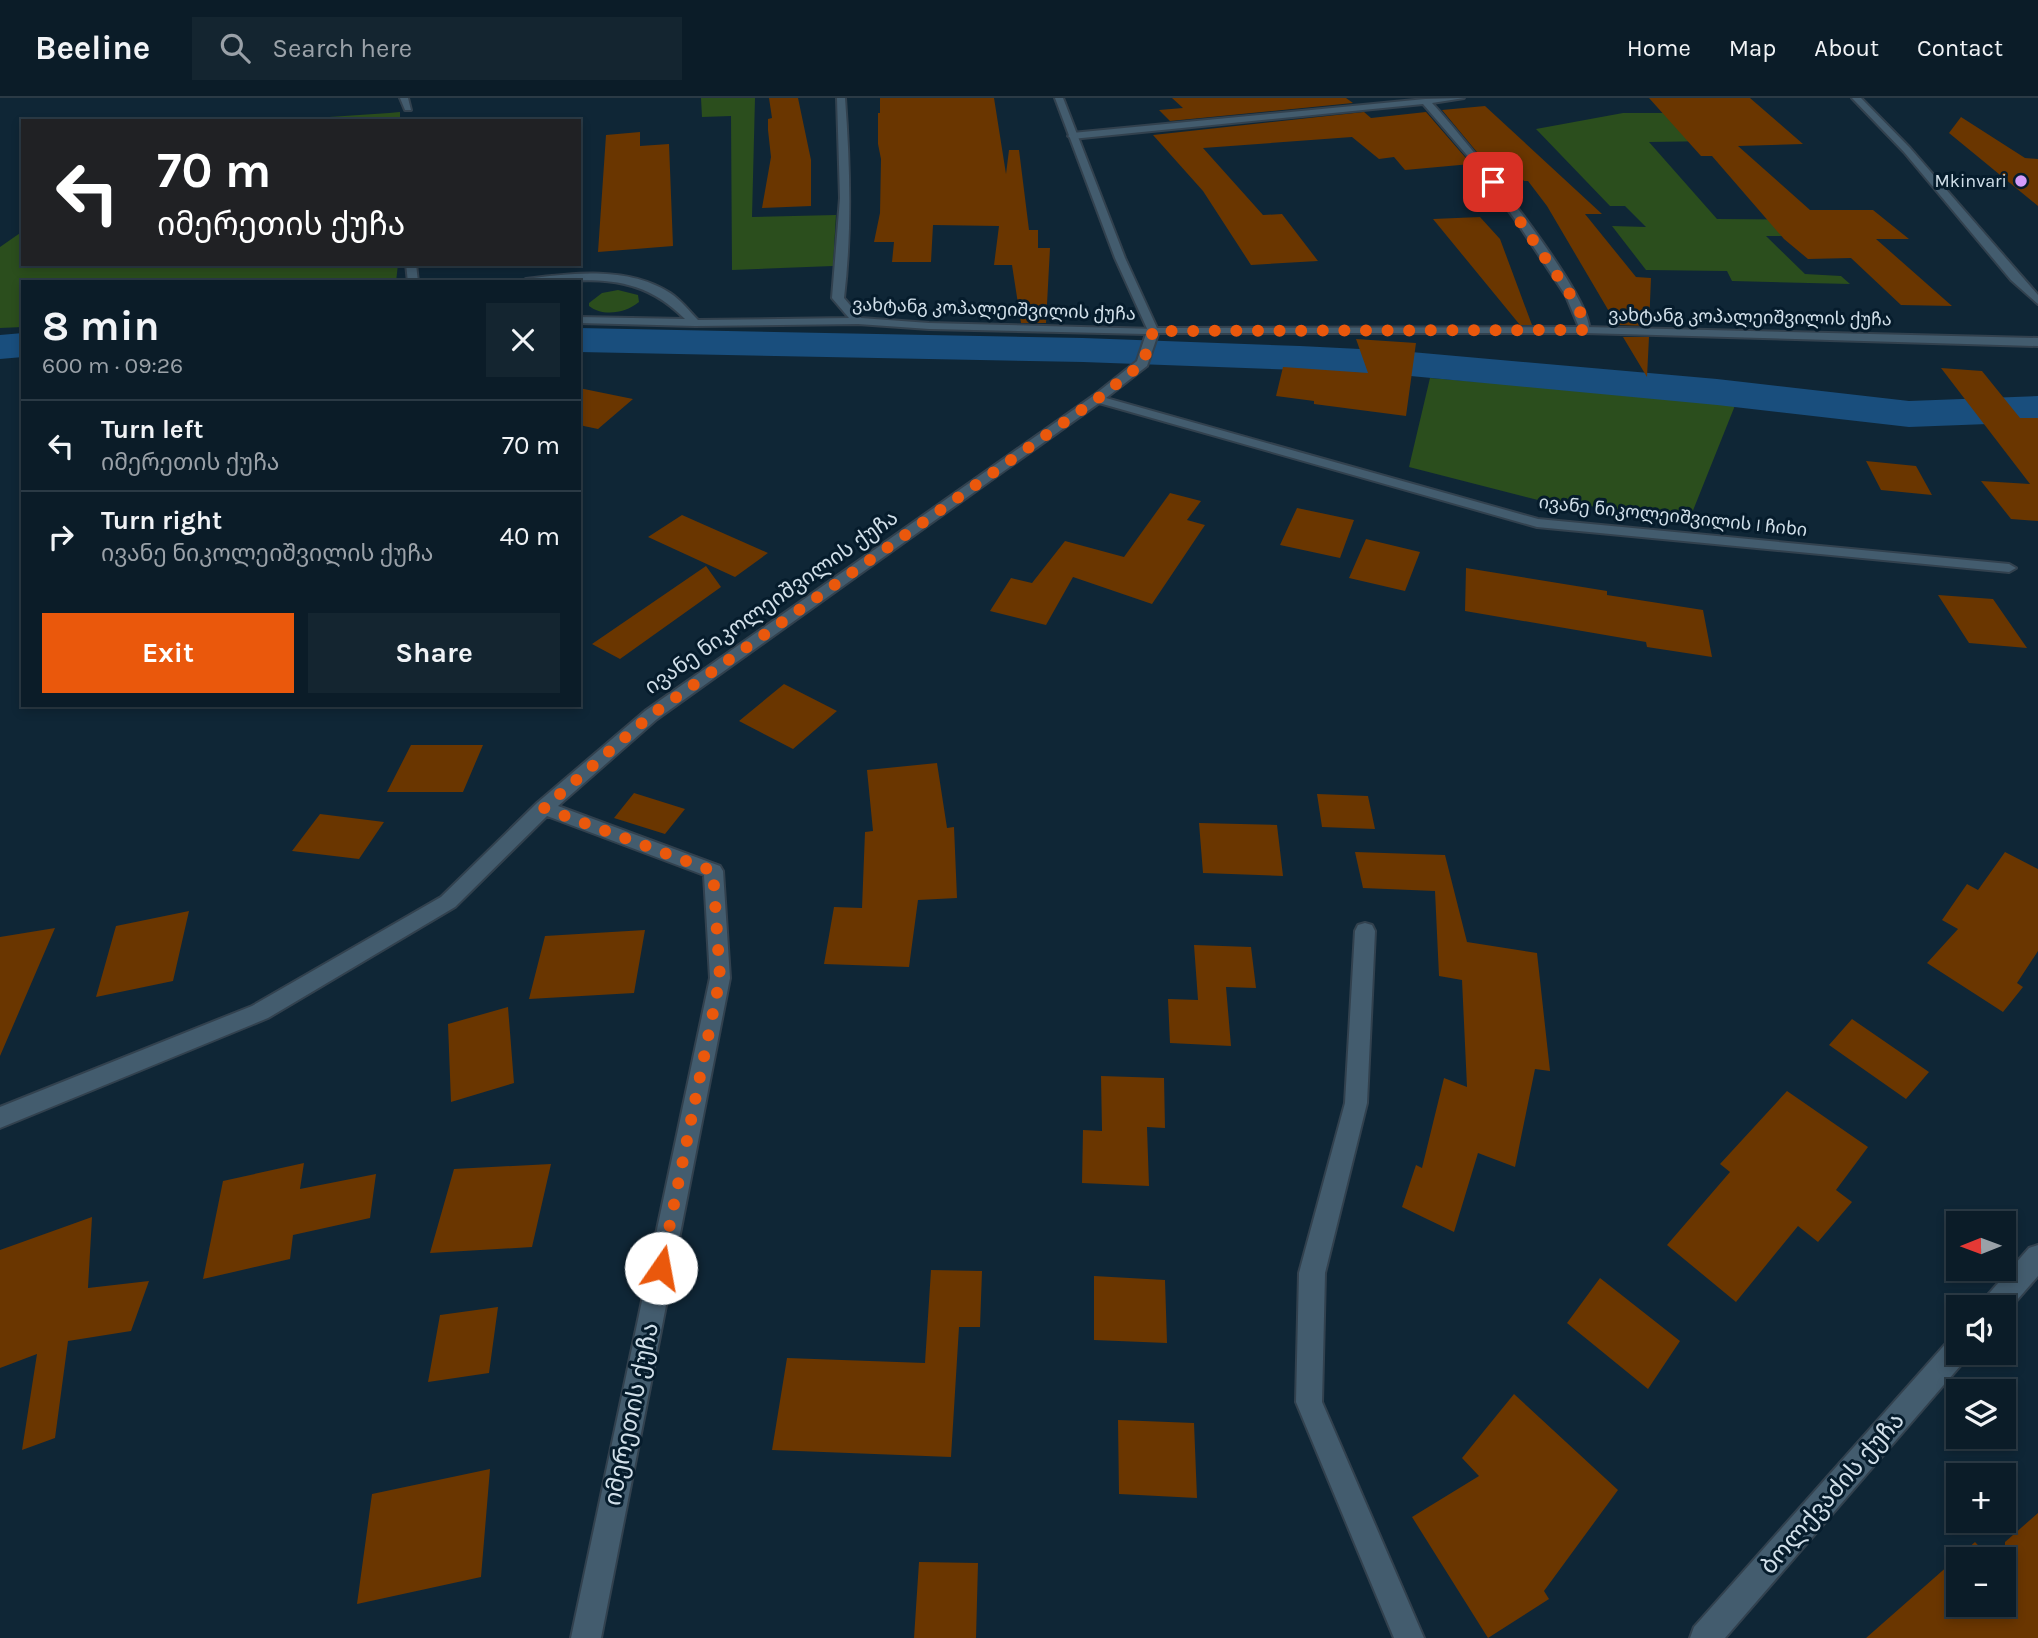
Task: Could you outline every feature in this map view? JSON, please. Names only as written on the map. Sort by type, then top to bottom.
[{"type":"street","points":[[404,98],[408,108]]},
{"type":"street","points":[[841,98],[846,162],[843,265],[838,298],[858,321]]},
{"type":"street","points":[[1059,98],[1120,258],[1153,331]]},
{"type":"street","points":[[1363,98],[1375,106]]},
{"type":"street","points":[[1073,136],[1460,98]]},
{"type":"street","points":[[1856,98],[1908,150],[2015,278],[2038,301]]},
{"type":"street","points":[[1425,101],[1461,138],[1525,226],[1574,300],[1583,318],[1585,330]]},
{"type":"street","points":[[551,280],[589,277],[641,285],[666,295],[695,323]]},
{"type":"street","name":"ვახტანგ კოპალეიშვილის ქუჩა","points":[[581,320],[695,323],[858,321],[943,326],[1153,331],[1585,330],[2038,342]]},
{"type":"street","name":"ივანე ნიკოლეიშვილის ქუჩა","points":[[0,1118],[260,1012],[448,902],[544,808],[651,715],[1097,399],[1146,357],[1153,331]]},
{"type":"street","name":"ივანე ნიკოლეიშვილის I ჩიხი","points":[[1097,399],[1536,523],[2009,568]]},
{"type":"street","name":"იმერეთის ქუჩა","points":[[544,808],[713,871],[720,978],[586,1638]]},
{"type":"street","points":[[1365,931],[1356,1103],[1312,1273],[1309,1402],[1409,1638]]},
{"type":"street","points":[[2005,1295],[2038,1257]]},
{"type":"street","name":"ბოლქვაძის ქუჩა","points":[[1705,1638],[1946,1363]]},
{"type":"green space","points":[[701,98],[755,98],[752,217],[836,215],[833,266],[732,270],[731,116],[702,117]]},
{"type":"green space","points":[[400,112],[400,119],[299,119]]},
{"type":"green space","points":[[1623,113],[1686,113],[1716,141],[1649,142],[1717,219],[1824,220],[1834,236],[1766,236],[1805,274],[1841,276],[1850,284],[1732,281],[1727,271],[1646,270],[1612,226],[1646,227],[1625,206],[1610,206],[1536,129]]},
{"type":"green space","points":[[21,232],[21,266],[398,266],[396,280],[21,280],[21,327],[0,328],[0,247]]},
{"type":"green space","points":[[618,290],[638,295],[639,302],[628,309],[614,312],[601,312],[589,306],[589,303],[602,293]]},
{"type":"green space","points":[[1430,378],[1736,403],[1690,518],[1538,500],[1409,467]]},
{"type":"building","points":[[769,98],[798,98],[811,160],[811,206],[762,208],[771,157],[768,119],[772,118]]},
{"type":"building","points":[[880,98],[994,98],[1006,174],[1009,150],[1019,150],[1029,230],[1038,230],[1038,248],[1050,248],[1046,323],[1021,323],[1012,265],[994,265],[999,226],[933,225],[931,262],[892,262],[894,242],[874,242],[880,213]]},
{"type":"building","points":[[1172,98],[1346,98],[1353,103],[1170,121],[1159,110],[1183,108]]},
{"type":"building","points":[[1649,98],[1750,98],[1803,144],[1738,146],[1810,210],[1873,210],[1909,239],[1876,239],[1952,306],[1901,305],[1851,258],[1808,259],[1784,239],[1712,156],[1701,156]]},
{"type":"building","points":[[1485,106],[1602,214],[1585,214],[1636,277],[1651,278],[1649,326],[1617,325],[1547,206],[1528,181],[1524,181],[1508,161],[1486,163],[1442,110]]},
{"type":"building","points":[[1364,112],[1371,118],[1426,112],[1471,164],[1405,170],[1394,157],[1379,159],[1352,137],[1203,148],[1263,215],[1282,214],[1318,261],[1251,265],[1203,191],[1153,135]]},
{"type":"building","points":[[1961,117],[2025,158],[2038,159],[2038,206],[1949,133]]},
{"type":"building","points":[[640,132],[640,146],[669,144],[673,246],[598,252],[606,135]]},
{"type":"building","points":[[1480,217],[1500,239],[1532,325],[1520,325],[1433,219]]},
{"type":"building","points":[[1623,337],[1649,337],[1647,377]]},
{"type":"building","points":[[1356,339],[1416,343],[1406,416],[1314,404],[1314,401],[1276,396],[1283,367],[1368,373]]},
{"type":"building","points":[[1941,368],[1982,371],[2020,418],[2038,418],[2038,521],[2011,519],[1981,481],[2030,484]]},
{"type":"building","points":[[581,388],[633,399],[598,429],[581,425]]},
{"type":"building","points":[[1866,461],[1916,466],[1932,495],[1881,490]]},
{"type":"building","points":[[1170,493],[1201,501],[1187,520],[1205,525],[1152,604],[1073,577],[1046,625],[990,611],[1011,578],[1032,583],[1065,541],[1124,557]]},
{"type":"building","points":[[1297,508],[1354,520],[1340,558],[1280,545]]},
{"type":"building","points":[[682,515],[768,553],[735,577],[648,537]]},
{"type":"building","points":[[1366,539],[1420,552],[1405,591],[1349,578]]},
{"type":"building","points":[[706,566],[721,587],[620,659],[592,644]]},
{"type":"building","points":[[1466,568],[1703,610],[1712,657],[1647,647],[1646,642],[1465,611]]},
{"type":"building","points":[[1938,595],[1993,599],[2027,648],[1969,643]]},
{"type":"building","points":[[784,684],[837,711],[793,749],[739,721]]},
{"type":"building","points":[[411,745],[483,745],[463,792],[387,792]]},
{"type":"building","points":[[937,763],[947,828],[954,827],[957,898],[918,900],[909,967],[824,964],[834,907],[862,908],[865,832],[873,831],[867,770]]},
{"type":"building","points":[[634,793],[685,809],[665,834],[614,818]]},
{"type":"building","points":[[1317,794],[1368,796],[1375,829],[1322,827]]},
{"type":"building","points":[[320,814],[384,822],[359,859],[292,851]]},
{"type":"building","points":[[1199,823],[1277,825],[1283,876],[1203,873]]},
{"type":"building","points":[[1355,852],[1445,855],[1467,942],[1537,953],[1550,1071],[1535,1069],[1515,1167],[1478,1153],[1454,1232],[1402,1207],[1416,1165],[1422,1168],[1444,1078],[1467,1087],[1462,980],[1439,976],[1435,891],[1363,888]]},
{"type":"building","points":[[2005,852],[2038,869],[2038,951],[2017,983],[2023,987],[2003,1012],[1927,963],[1958,929],[1942,920],[1967,884],[1978,890]]},
{"type":"building","points":[[189,911],[173,981],[96,997],[116,926]]},
{"type":"building","points":[[55,928],[0,1056],[0,937]]},
{"type":"building","points":[[645,930],[634,993],[529,999],[545,936]]},
{"type":"building","points":[[1194,945],[1251,947],[1256,988],[1226,987],[1231,1046],[1170,1043],[1168,999],[1198,1000]]},
{"type":"building","points":[[508,1007],[514,1083],[451,1102],[448,1024]]},
{"type":"building","points":[[1852,1019],[1929,1072],[1906,1099],[1829,1045]]},
{"type":"building","points":[[1101,1076],[1164,1078],[1165,1128],[1147,1127],[1149,1186],[1082,1183],[1083,1130],[1102,1131]]},
{"type":"building","points":[[1787,1091],[1868,1147],[1836,1190],[1852,1202],[1818,1242],[1798,1226],[1736,1302],[1667,1245],[1730,1172],[1720,1164]]},
{"type":"building","points":[[304,1163],[300,1189],[376,1174],[370,1218],[293,1235],[290,1259],[203,1279],[223,1181]]},
{"type":"building","points":[[551,1164],[532,1247],[430,1253],[454,1169]]},
{"type":"building","points":[[92,1217],[88,1288],[149,1281],[131,1331],[68,1341],[55,1438],[22,1450],[37,1354],[0,1368],[0,1250]]},
{"type":"building","points":[[931,1270],[982,1271],[980,1327],[959,1327],[951,1457],[772,1450],[787,1358],[925,1363]]},
{"type":"building","points":[[1094,1276],[1165,1280],[1167,1343],[1094,1340]]},
{"type":"building","points":[[1600,1278],[1680,1341],[1648,1389],[1567,1323]]},
{"type":"building","points":[[498,1307],[489,1373],[428,1382],[440,1315]]},
{"type":"building","points":[[1514,1394],[1618,1490],[1544,1591],[1549,1599],[1488,1638],[1412,1517],[1479,1476],[1462,1458]]},
{"type":"building","points":[[1118,1420],[1194,1423],[1197,1498],[1119,1494]]},
{"type":"building","points":[[490,1469],[481,1577],[357,1604],[372,1494]]},
{"type":"building","points":[[2038,1513],[2038,1638],[1866,1638],[1946,1568],[1946,1617],[2016,1617],[2016,1547],[2005,1547],[2005,1542]]},
{"type":"building","points":[[919,1562],[978,1563],[976,1638],[914,1638]]},
{"type":"waterway","points":[[581,340],[1083,350],[1300,358],[1400,363],[1717,392],[1909,414],[2038,409]]},
{"type":"waterway","points":[[0,347],[21,345]]},
{"type":"place","name":"Mkinvari","points":[[2021,181]]},
{"type":"route","points":[[661,1268],[720,978],[713,871],[544,808],[651,715],[1097,399],[1143,363],[1153,331],[1585,330],[1583,318],[1574,300],[1493,182]]}]
